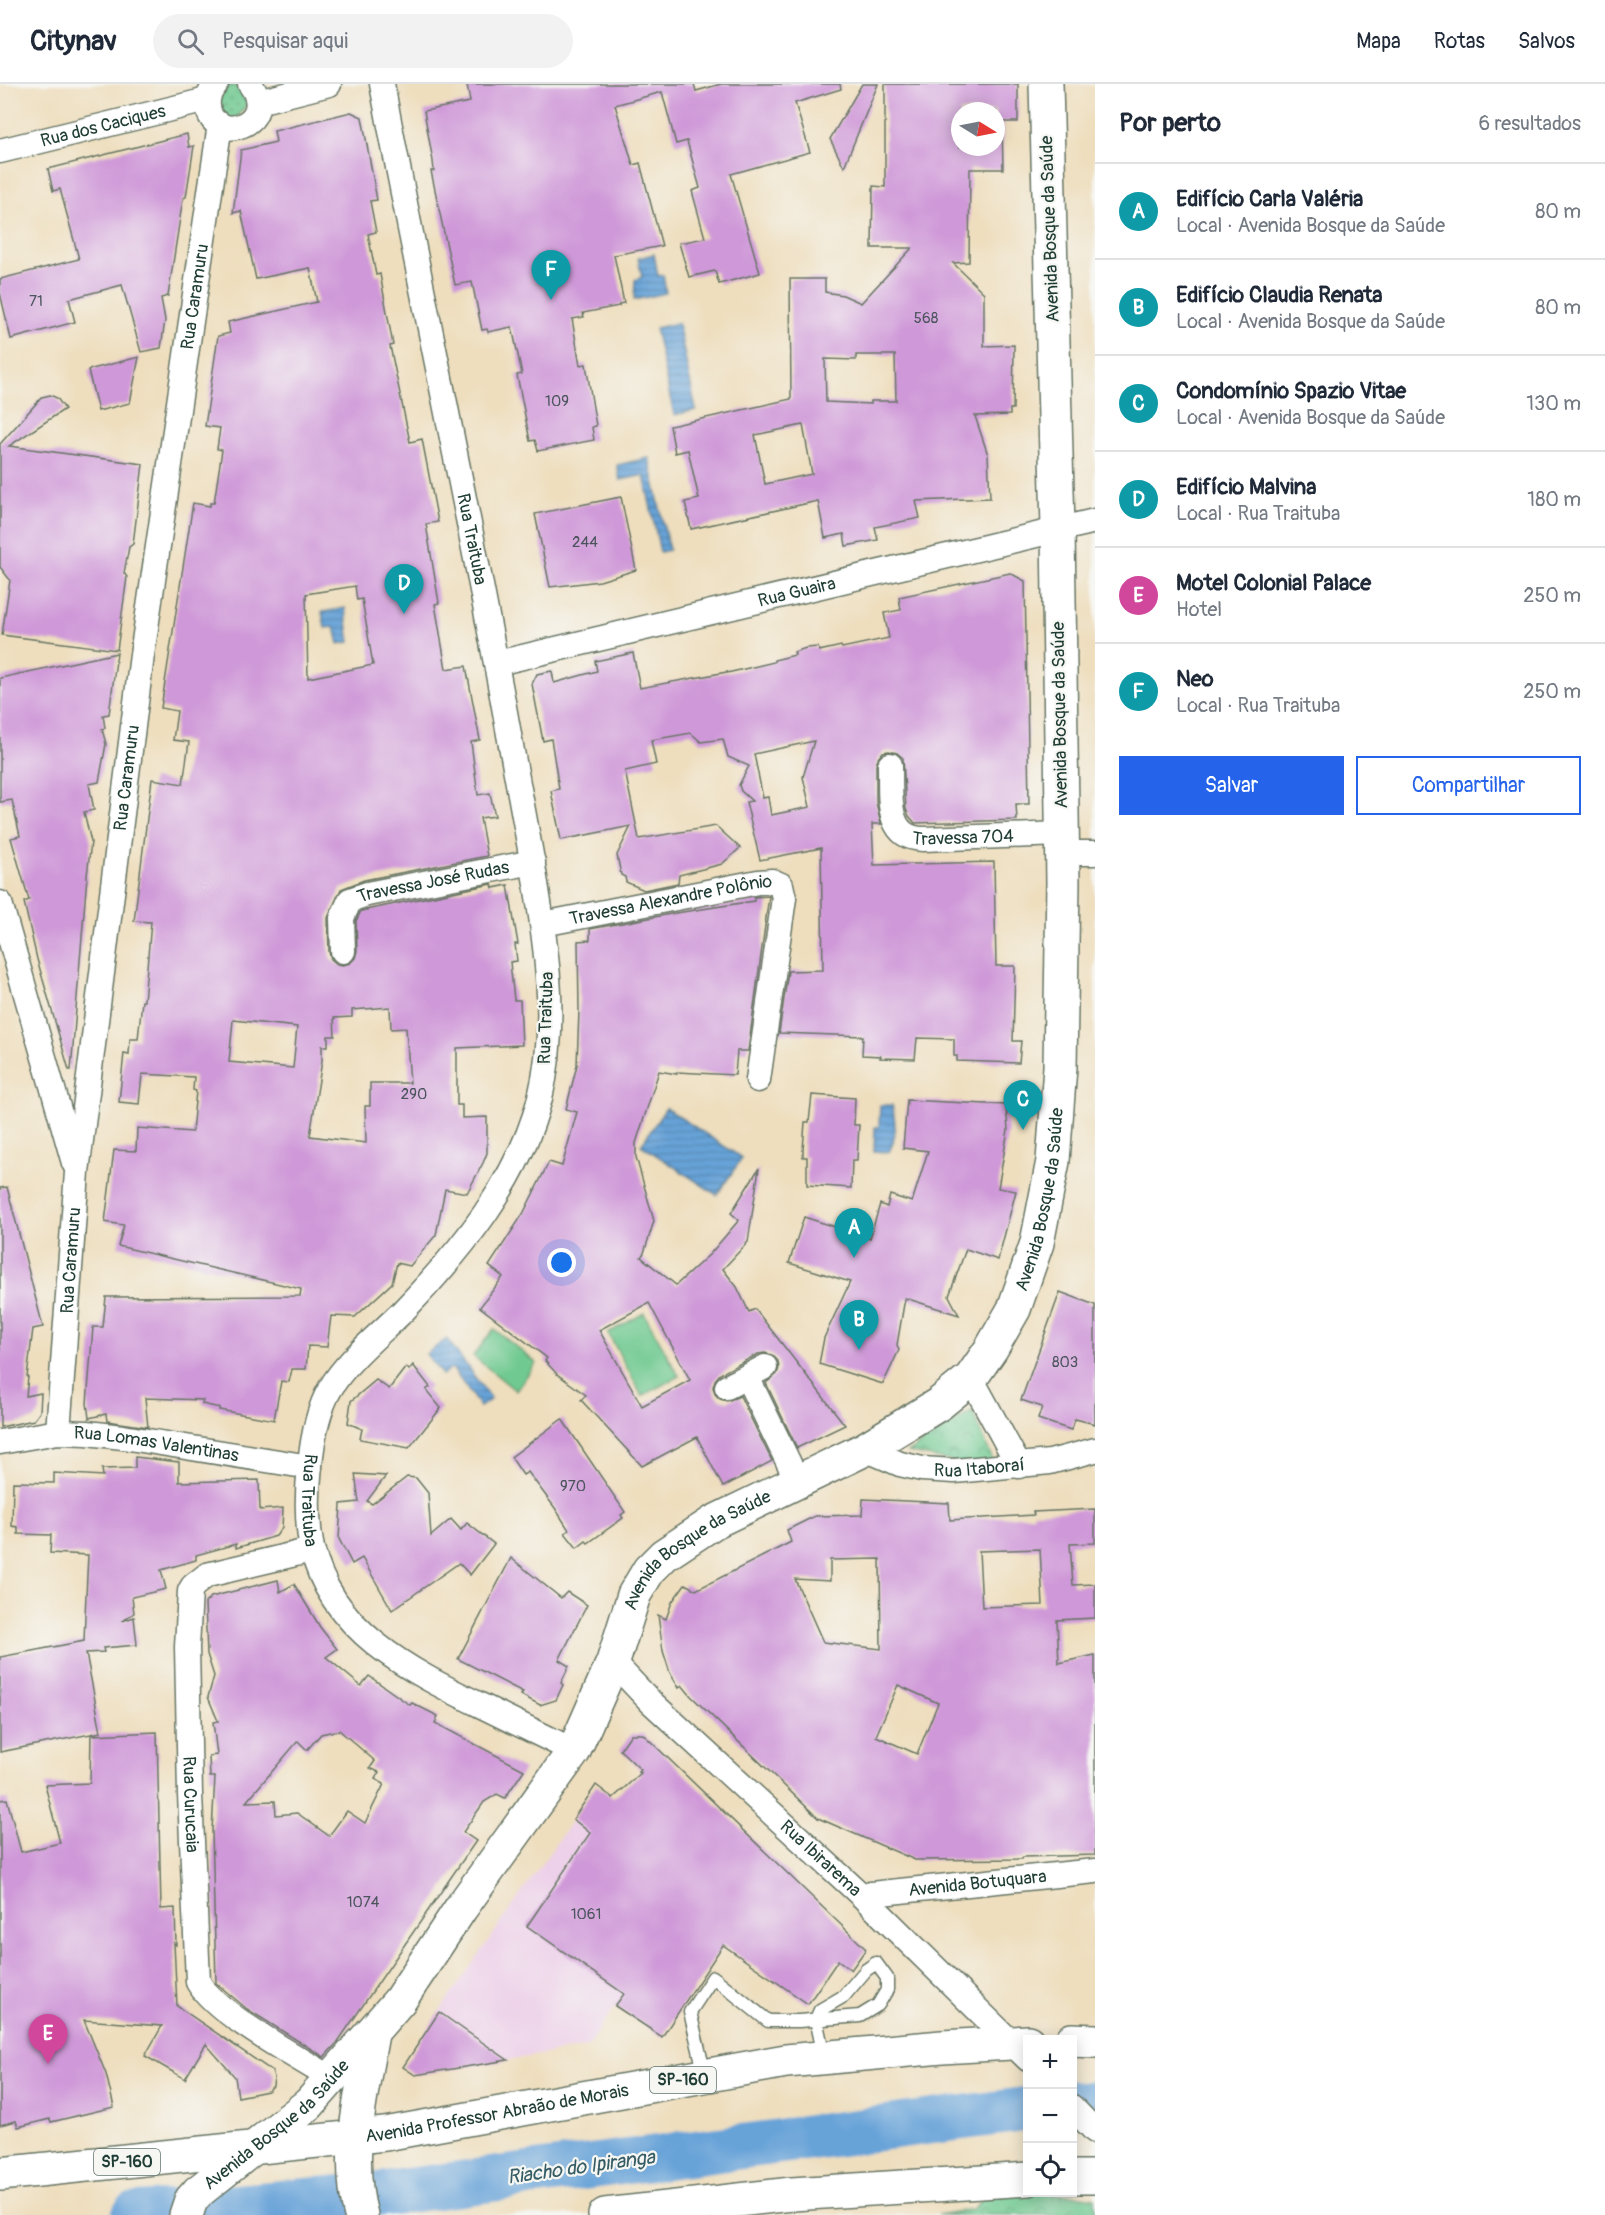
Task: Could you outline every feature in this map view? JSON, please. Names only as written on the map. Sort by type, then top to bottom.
[{"type":"street","points":[[213,88],[208,110],[220,124],[230,128],[240,127],[249,122],[256,113],[254,93],[329,84]]},
{"type":"street","name":"Rua Traituba","points":[[382,84],[497,663],[533,862],[548,960],[549,1041],[539,1102],[525,1141],[499,1191],[470,1235],[406,1308],[333,1383],[322,1403],[310,1467],[309,1516],[312,1550],[326,1583],[346,1617],[387,1653],[434,1683],[574,1751]]},
{"type":"street","name":"Avenida Bosque da Saúde","points":[[186,2215],[191,2200],[309,2104],[400,2000],[461,1908],[574,1751],[613,1662],[634,1595],[649,1570],[664,1555],[714,1522],[865,1449],[939,1404],[971,1378],[1014,1309],[1036,1243],[1053,1161],[1060,1067],[1062,843],[1059,528],[1046,84]]},
{"type":"street","name":"Rua dos Caciques","points":[[0,151],[213,88]]},
{"type":"street","name":"Rua Caramuru","points":[[58,1432],[77,1172],[142,655],[220,124]]},
{"type":"street","name":"Rua Guaira","points":[[497,663],[1095,521]]},
{"type":"street","name":"Travessa 704","points":[[890,765],[892,813],[899,830],[909,838],[1062,843]]},
{"type":"street","points":[[1062,843],[1095,853]]},
{"type":"street","name":"Travessa José Rudas","points":[[343,951],[342,918],[350,900],[367,894],[533,862]]},
{"type":"street","name":"Travessa Alexandre Polônio","points":[[543,924],[758,882],[772,881],[782,885],[784,898],[758,1080]]},
{"type":"street","points":[[0,903],[77,1172]]},
{"type":"street","points":[[746,1377],[798,1482]]},
{"type":"street","points":[[971,1378],[1019,1466]]},
{"type":"street","name":"Rua Lomas Valentinas","points":[[0,1442],[58,1432],[123,1437],[310,1467]]},
{"type":"street","name":"Rua Itaboraí","points":[[865,1449],[900,1464],[922,1469],[954,1471],[1019,1466],[1070,1458],[1095,1450]]},
{"type":"street","name":"Rua Curucaia","points":[[312,1550],[207,1575],[193,1586],[188,1600],[187,1647],[190,1794],[198,1982],[214,2002],[333,2079]]},
{"type":"street","name":"Rua Ibirarema","points":[[613,1662],[651,1702],[861,1895],[1022,2048]]},
{"type":"street","name":"Avenida Botuquara","points":[[861,1895],[1095,1871]]},
{"type":"street","name":"Avenida Bosque da Saúde","points":[[361,2215],[354,2172],[356,2138],[372,2034]]},
{"type":"street","points":[[1077,2040],[1095,2041]]},
{"type":"street","name":"Avenida Professor Abraão de Morais","points":[[0,2174],[356,2138],[786,2061],[942,2047],[1022,2048]]},
{"type":"street","points":[[1077,2112],[1095,2131]]},
{"type":"street","points":[[1077,2177],[1095,2177]]},
{"type":"street","points":[[605,2215],[792,2194],[1023,2179]]},
{"type":"lane","points":[[706,2076],[690,2012],[713,1977],[768,2020],[816,2019],[860,2016],[878,2005],[887,1990],[886,1978],[876,1963],[866,1970],[844,1996],[820,2010],[816,2019],[824,2058]]},
{"type":"shaded area","points":[[573,1819],[685,1907],[587,2047],[508,2060],[439,2012]]},
{"type":"green space","points":[[232,85],[240,88],[247,104],[237,118],[221,117],[216,92]]},
{"type":"green space","points":[[644,1313],[679,1376],[642,1396],[608,1333]]},
{"type":"green space","points":[[494,1329],[536,1363],[516,1391],[473,1356]]},
{"type":"green space","points":[[972,1411],[995,1465],[958,1463],[908,1452]]},
{"type":"green space","points":[[989,2192],[1023,2193],[1023,2197],[1077,2197],[1077,2195],[1095,2198],[1095,2215],[938,2215],[973,2209]]},
{"type":"water","points":[[654,254],[658,276],[663,275],[666,293],[634,300],[635,280],[642,277],[638,258]]},
{"type":"water","points":[[678,323],[696,410],[674,415],[655,328]]},
{"type":"water","points":[[649,458],[669,550],[660,552],[644,475],[620,480],[617,465]]},
{"type":"water","points":[[345,608],[350,642],[339,644],[335,627],[325,628],[322,612]]},
{"type":"water","points":[[880,1105],[892,1105],[895,1135],[889,1152],[874,1151],[875,1127],[879,1127]]},
{"type":"water","points":[[666,1108],[742,1158],[717,1195],[641,1145]]},
{"type":"water","points":[[447,1339],[491,1399],[480,1407],[452,1368],[442,1375],[426,1354]]},
{"type":"building","points":[[467,84],[694,84],[696,91],[721,84],[840,84],[841,89],[795,103],[810,152],[731,174],[760,273],[719,284],[715,271],[689,277],[679,243],[705,238],[692,191],[700,188],[687,141],[676,144],[662,92],[615,105],[633,165],[640,163],[662,246],[614,255],[624,303],[583,313],[584,317],[572,319],[580,365],[586,364],[596,426],[592,427],[594,440],[538,451],[535,440],[530,441],[517,375],[522,374],[512,327],[488,332],[487,329],[482,330],[472,282],[455,285],[431,171],[434,171],[433,161],[424,111],[470,102]]},
{"type":"building","points":[[862,84],[878,84],[844,167],[830,139]]},
{"type":"building","points":[[885,84],[1018,84],[1018,122],[1005,122],[1005,102],[951,102],[951,156],[1003,156],[1003,169],[970,169],[969,262],[953,263],[984,293],[984,346],[1014,345],[1013,409],[1010,409],[1010,415],[975,416],[988,455],[990,498],[916,501],[920,518],[875,527],[878,540],[846,546],[844,534],[825,538],[818,501],[691,529],[685,502],[699,499],[688,450],[675,453],[670,426],[791,399],[790,279],[825,279],[825,292],[843,295],[861,303],[912,248],[872,248],[873,186],[885,187]],"holes":[[[856,355],[895,355],[896,401],[871,401],[871,404],[826,402],[825,359],[856,360]],[[803,425],[812,474],[765,484],[755,435]]]},
{"type":"building","points":[[351,112],[362,117],[377,200],[370,201],[376,232],[368,234],[376,275],[380,274],[393,345],[390,346],[410,442],[422,439],[438,522],[426,524],[439,603],[435,604],[446,669],[466,666],[480,740],[471,742],[478,795],[490,793],[495,816],[480,818],[487,856],[364,880],[341,889],[328,918],[329,952],[331,959],[337,964],[350,963],[355,958],[357,951],[356,921],[361,911],[492,884],[493,888],[508,885],[518,944],[515,944],[517,961],[510,962],[514,1000],[520,1000],[522,1045],[457,1048],[457,1105],[462,1105],[462,1118],[487,1117],[487,1153],[483,1163],[467,1193],[445,1189],[436,1235],[410,1266],[397,1263],[392,1283],[355,1317],[331,1316],[327,1347],[308,1346],[306,1369],[292,1369],[289,1382],[281,1381],[274,1420],[219,1410],[220,1408],[202,1404],[203,1400],[145,1398],[148,1427],[107,1421],[106,1414],[89,1418],[87,1403],[93,1327],[103,1327],[106,1297],[300,1296],[301,1289],[118,1246],[124,1225],[105,1222],[114,1150],[136,1151],[137,1128],[192,1132],[196,1091],[193,1090],[194,1077],[142,1074],[139,1104],[119,1102],[124,1053],[129,1054],[130,1039],[138,1039],[142,1001],[144,1001],[151,922],[134,921],[152,779],[183,784],[189,742],[173,740],[177,711],[161,708],[193,503],[210,506],[210,503],[214,503],[222,450],[217,449],[220,428],[205,426],[218,336],[230,333],[228,322],[317,302],[310,268],[256,279],[241,211],[233,213],[241,150],[276,142],[274,131]],"holes":[[[355,586],[357,600],[362,599],[373,665],[308,678],[306,594]],[[390,1007],[391,1029],[406,1028],[410,1083],[370,1083],[370,1106],[365,1106],[366,1143],[310,1136],[322,1061],[322,1046],[328,1046],[328,1036],[335,1036],[334,1018],[352,1017],[352,1010]],[[233,1020],[297,1027],[293,1068],[229,1062]]]},
{"type":"building","points":[[187,134],[189,147],[194,146],[186,197],[183,198],[168,296],[161,298],[165,320],[161,348],[141,352],[122,285],[69,299],[75,322],[11,339],[0,293],[0,279],[79,259],[60,189],[53,191],[48,169]]},
{"type":"building","points":[[139,357],[130,403],[98,411],[88,370]]},
{"type":"building","points":[[50,395],[57,398],[65,409],[9,446],[143,464],[133,544],[129,547],[124,573],[127,577],[117,650],[2,635],[10,580],[0,567],[0,444],[42,397]]},
{"type":"building","points":[[621,497],[636,570],[600,581],[550,587],[535,514]]},
{"type":"building","points":[[1010,573],[1025,581],[1029,804],[1016,804],[1017,820],[915,823],[906,809],[903,758],[889,751],[883,752],[876,765],[876,802],[881,824],[872,824],[874,865],[994,862],[996,966],[1015,966],[1013,1041],[1021,1041],[1019,1063],[957,1061],[957,1056],[954,1056],[954,1039],[917,1038],[915,1059],[880,1058],[881,1056],[862,1055],[863,1036],[779,1033],[788,971],[823,970],[821,848],[760,860],[746,802],[752,801],[741,791],[739,785],[749,766],[728,757],[723,739],[701,742],[691,733],[651,740],[656,764],[625,771],[639,839],[716,826],[740,848],[722,864],[679,875],[678,883],[644,890],[626,882],[625,877],[621,875],[617,855],[631,826],[561,840],[551,791],[559,789],[551,739],[543,741],[532,684],[537,674],[552,671],[554,683],[597,671],[595,661],[633,653],[640,688],[727,673],[774,662],[774,660],[795,655],[794,652],[806,648],[818,647],[819,651],[889,638],[884,613],[901,610],[899,597]],"holes":[[[814,741],[803,777],[810,807],[771,815],[768,797],[763,798],[754,754]]]},
{"type":"building","points":[[117,653],[109,714],[103,715],[105,728],[102,729],[106,744],[99,782],[89,784],[94,810],[84,812],[91,842],[71,1070],[69,1070],[37,959],[24,902],[29,900],[11,838],[20,836],[12,800],[0,802],[0,678]]},
{"type":"building","points":[[769,896],[748,1051],[737,1051],[735,1075],[677,1072],[677,1074],[659,1071],[636,1143],[636,1157],[654,1221],[641,1257],[676,1285],[710,1254],[739,1220],[731,1213],[759,1168],[748,1242],[723,1269],[737,1287],[749,1312],[755,1309],[845,1425],[797,1448],[766,1383],[777,1374],[778,1361],[772,1355],[758,1354],[720,1374],[713,1387],[720,1399],[727,1401],[740,1396],[772,1461],[723,1487],[697,1437],[642,1466],[581,1400],[586,1395],[557,1374],[545,1361],[547,1358],[480,1307],[503,1277],[489,1266],[523,1214],[549,1162],[562,1166],[577,1112],[566,1109],[577,1065],[578,941],[590,940],[590,929],[754,901],[754,897]],"holes":[[[649,1303],[690,1380],[642,1406],[599,1330]]]},
{"type":"building","points":[[812,1095],[855,1098],[854,1125],[859,1125],[857,1160],[852,1160],[851,1188],[807,1185],[807,1157],[803,1157],[803,1150],[805,1122],[809,1122]]},
{"type":"building","points":[[907,1100],[1006,1105],[1008,1130],[998,1188],[1016,1191],[998,1260],[966,1249],[949,1296],[959,1315],[905,1298],[897,1345],[899,1350],[883,1384],[819,1364],[824,1338],[850,1282],[789,1263],[804,1217],[870,1238],[880,1204],[887,1207],[890,1195],[912,1202],[928,1151],[903,1148]]},
{"type":"building","points":[[7,1187],[43,1327],[33,1329],[26,1396],[41,1393],[40,1412],[34,1420],[0,1427],[0,1188]]},
{"type":"building","points":[[1060,1292],[1095,1305],[1095,1424],[1075,1419],[1071,1430],[1038,1419],[1042,1407],[1021,1400]]},
{"type":"building","points":[[413,1365],[430,1387],[426,1390],[441,1408],[409,1448],[360,1439],[362,1429],[348,1423],[351,1401],[376,1380],[389,1389],[406,1367],[409,1370]]},
{"type":"building","points":[[562,1419],[625,1512],[621,1515],[623,1518],[588,1543],[586,1541],[577,1548],[565,1533],[569,1530],[555,1508],[528,1472],[523,1475],[511,1457]]},
{"type":"building","points":[[135,1457],[179,1462],[179,1482],[259,1480],[260,1510],[283,1508],[282,1528],[276,1536],[236,1548],[236,1544],[196,1555],[196,1560],[161,1570],[166,1589],[132,1597],[134,1613],[122,1621],[134,1617],[137,1645],[103,1648],[104,1652],[86,1653],[101,1732],[0,1752],[0,1657],[84,1641],[88,1555],[50,1553],[51,1535],[18,1534],[18,1527],[12,1526],[13,1482],[54,1483],[54,1473],[103,1476],[102,1469],[135,1468]]},
{"type":"building","points":[[355,1474],[386,1476],[367,1501],[372,1504],[407,1477],[416,1478],[428,1493],[431,1536],[451,1519],[461,1530],[467,1523],[494,1544],[470,1575],[459,1563],[392,1610],[362,1558],[352,1564],[339,1539],[341,1504],[359,1502]]},
{"type":"building","points":[[863,1499],[949,1503],[950,1520],[1095,1509],[1095,1543],[1070,1544],[1073,1585],[1095,1584],[1095,1618],[1057,1620],[1059,1663],[1095,1655],[1095,1855],[1023,1857],[1022,1859],[915,1860],[818,1818],[682,1685],[679,1688],[670,1673],[663,1651],[658,1615],[666,1619],[672,1602],[685,1584],[696,1590],[791,1542],[787,1530],[815,1516],[862,1515]],"holes":[[[1040,1549],[1043,1605],[982,1607],[979,1551]],[[880,1559],[881,1649],[823,1642],[795,1579],[830,1581],[830,1560]],[[898,1685],[938,1703],[917,1754],[876,1736]]]},
{"type":"building","points":[[511,1558],[561,1598],[567,1592],[587,1605],[559,1660],[569,1666],[556,1700],[540,1705],[521,1695],[523,1692],[458,1659]]},
{"type":"building","points":[[278,1580],[280,1592],[294,1584],[320,1627],[337,1649],[326,1657],[361,1686],[369,1676],[410,1705],[412,1703],[438,1716],[435,1723],[524,1770],[505,1798],[497,1794],[484,1802],[463,1832],[476,1841],[337,2043],[324,2057],[247,2009],[216,1983],[212,1830],[215,1777],[210,1777],[209,1756],[217,1755],[213,1722],[218,1721],[208,1697],[214,1676],[207,1654],[205,1603],[211,1597]],"holes":[[[339,1730],[375,1761],[370,1768],[379,1772],[375,1779],[384,1784],[365,1823],[347,1811],[329,1836],[297,1813],[276,1815],[275,1801],[246,1802],[298,1741],[307,1750],[321,1734]]]},
{"type":"building","points":[[157,1732],[161,1909],[175,1908],[177,2006],[272,2071],[273,2086],[268,2091],[238,2097],[235,2077],[206,2044],[185,2079],[145,2056],[162,2026],[84,2020],[106,2074],[114,2107],[51,2122],[50,2119],[18,2127],[16,2121],[0,2125],[0,1800],[7,1799],[21,1852],[60,1843],[45,1785],[90,1783],[91,1735]]},
{"type":"building","points":[[631,1734],[643,1734],[866,1949],[851,1970],[838,1960],[808,2004],[723,1945],[662,2037],[615,2006],[624,1994],[527,1926],[590,1833],[573,1819],[596,1785],[613,1798],[641,1773],[639,1772],[641,1770],[620,1750]]},
{"type":"building","points":[[439,2012],[508,2060],[415,2075],[403,2067]]},
{"type":"waterway","name":"Riacho do Ipiranga","points":[[1077,2103],[1095,2104]]},
{"type":"waterway","name":"Riacho do Ipiranga","points":[[134,2215],[373,2195],[1023,2110]]},
{"type":"place","name":"Neo","points":[[551,300]]},
{"type":"place","name":"Edifício Malvina","points":[[404,614]]},
{"type":"place","name":"Condomínio Spazio Vitae","points":[[1023,1130]]},
{"type":"place","name":"Edifício Carla Valéria","points":[[854,1258]]},
{"type":"place","name":"Edifício Claudia Renata","points":[[859,1350]]},
{"type":"place","name":"Motel Colonial Palace","points":[[48,2064]]}]
